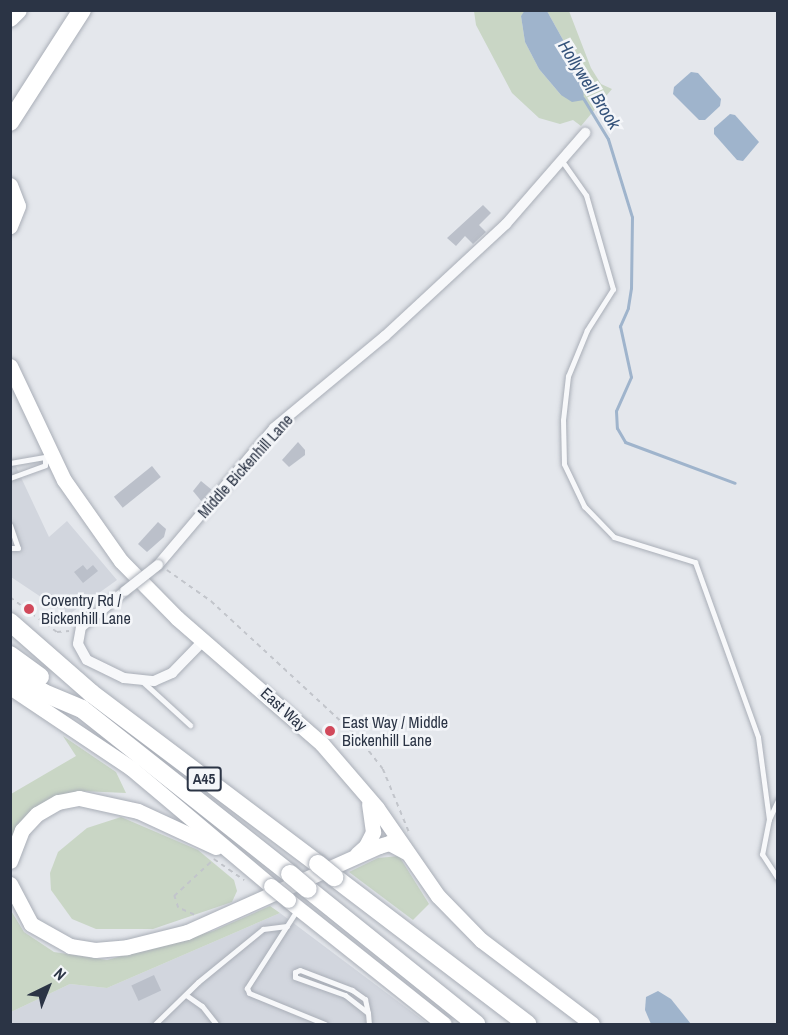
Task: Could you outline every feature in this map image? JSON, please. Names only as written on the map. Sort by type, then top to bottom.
[{"type":"highway","points":[[10,18],[18,10]]},
{"type":"highway","points":[[10,122],[82,10]]},
{"type":"highway","points":[[10,622],[86,701]]},
{"type":"highway","name":"A45","points":[[10,637],[290,874],[476,1024]]},
{"type":"highway","name":"A45","points":[[10,655],[86,701],[318,864],[527,1024]]},
{"type":"highway","points":[[10,671],[44,693],[86,701]]},
{"type":"street","name":"Middle Bickenhill Lane","points":[[81,627],[159,565],[274,428],[385,336],[506,224],[585,133]]},
{"type":"street","points":[[10,185],[17,199],[12,224]]},
{"type":"street","name":"East Way","points":[[10,366],[49,457],[115,554],[150,592],[290,712],[411,848],[438,897],[481,940],[592,1024]]},
{"type":"street","points":[[81,627],[78,644],[81,655],[107,672],[143,682],[172,673],[204,640]]},
{"type":"street","points":[[10,687],[131,768],[293,904],[444,1024]]},
{"type":"street","points":[[352,857],[366,846],[373,832],[373,811],[367,797]]},
{"type":"street","points":[[10,861],[22,830],[37,814],[58,802],[79,798],[138,811],[235,856]]},
{"type":"street","points":[[10,884],[31,924],[70,946],[95,950],[127,947],[187,932],[352,857],[389,843],[411,848]]},
{"type":"lane","points":[[561,160],[586,195],[613,289],[587,330],[568,376],[563,420],[564,464],[584,506],[614,537],[695,562],[758,737],[769,819]]},
{"type":"lane","points":[[10,463],[49,457]]},
{"type":"lane","points":[[10,478],[45,465],[49,457]]},
{"type":"lane","points":[[10,525],[18,548],[10,548]]},
{"type":"lane","points":[[143,682],[190,725]]},
{"type":"lane","points":[[777,800],[769,819],[762,854],[777,879]]},
{"type":"lane","points":[[293,904],[287,926],[247,988],[249,993],[325,1024]]},
{"type":"lane","points":[[155,1024],[262,929],[287,926]]},
{"type":"lane","points":[[369,1013],[345,995],[295,977],[295,972],[300,970],[352,990],[365,999],[369,1013],[369,1024]]},
{"type":"lane","points":[[186,995],[202,1006],[216,1024]]},
{"type":"path","points":[[159,565],[219,608],[358,737],[383,769],[411,848]]},
{"type":"path","points":[[10,597],[57,632],[71,630],[78,624],[81,627]]},
{"type":"path","points":[[208,854],[251,885]]},
{"type":"path","points":[[200,916],[182,912],[174,896],[215,859]]},
{"type":"shaded area","points":[[10,454],[49,537],[67,521],[117,580],[68,615],[11,577]]},
{"type":"shaded area","points":[[280,913],[428,1024],[11,1024],[11,1012],[70,984],[107,988]]},
{"type":"green space","points":[[474,11],[525,11],[521,16],[525,42],[539,69],[561,95],[582,96],[582,74],[547,11],[569,11],[591,68],[601,84],[612,89],[581,126],[573,120],[560,124],[539,118],[512,93],[476,25]]},
{"type":"green space","points":[[63,736],[116,772],[126,793],[81,791],[20,822],[11,838],[11,794],[76,756]]},
{"type":"green space","points":[[121,817],[198,850],[234,880],[237,891],[232,902],[153,929],[96,929],[72,919],[51,890],[50,873],[58,852],[87,828]]},
{"type":"green space","points":[[399,856],[429,904],[413,920],[349,872],[378,858]]},
{"type":"green space","points":[[270,906],[280,913],[107,988],[70,984],[11,1012],[10,909],[24,932],[54,952],[107,960],[213,931]]},
{"type":"water","points":[[525,10],[547,11],[582,74],[584,100],[572,102],[561,95],[539,69],[525,42],[521,16]]},
{"type":"water","points":[[691,72],[698,73],[721,99],[720,106],[705,120],[699,120],[673,94],[674,87]]},
{"type":"water","points":[[730,114],[735,115],[759,142],[743,161],[737,160],[714,134],[714,128]]},
{"type":"water","points":[[658,991],[671,999],[691,1024],[651,1024],[645,1010],[646,997]]},
{"type":"building","points":[[483,205],[491,213],[479,225],[486,232],[473,244],[465,236],[456,246],[447,238]]},
{"type":"building","points":[[298,442],[305,450],[305,455],[289,467],[282,460]]},
{"type":"building","points":[[152,466],[161,477],[123,508],[114,497]]},
{"type":"building","points":[[201,481],[212,490],[202,502],[193,491]]},
{"type":"building","points":[[158,522],[166,529],[164,537],[147,552],[138,544]]},
{"type":"building","points":[[83,565],[87,570],[93,565],[98,571],[83,583],[74,572]]},
{"type":"building","points":[[154,975],[161,990],[139,1001],[131,986]]},
{"type":"waterway","name":"Hollywell Brook","points":[[583,98],[608,139],[632,217],[631,288],[628,308],[620,326],[631,377],[616,411],[617,428],[625,442],[735,483]]},
{"type":"place","name":"Coventry Rd / Bickenhill Lane","points":[[29,609]]},
{"type":"place","name":"East Way / Middle Bickenhill Lane","points":[[330,731]]}]
